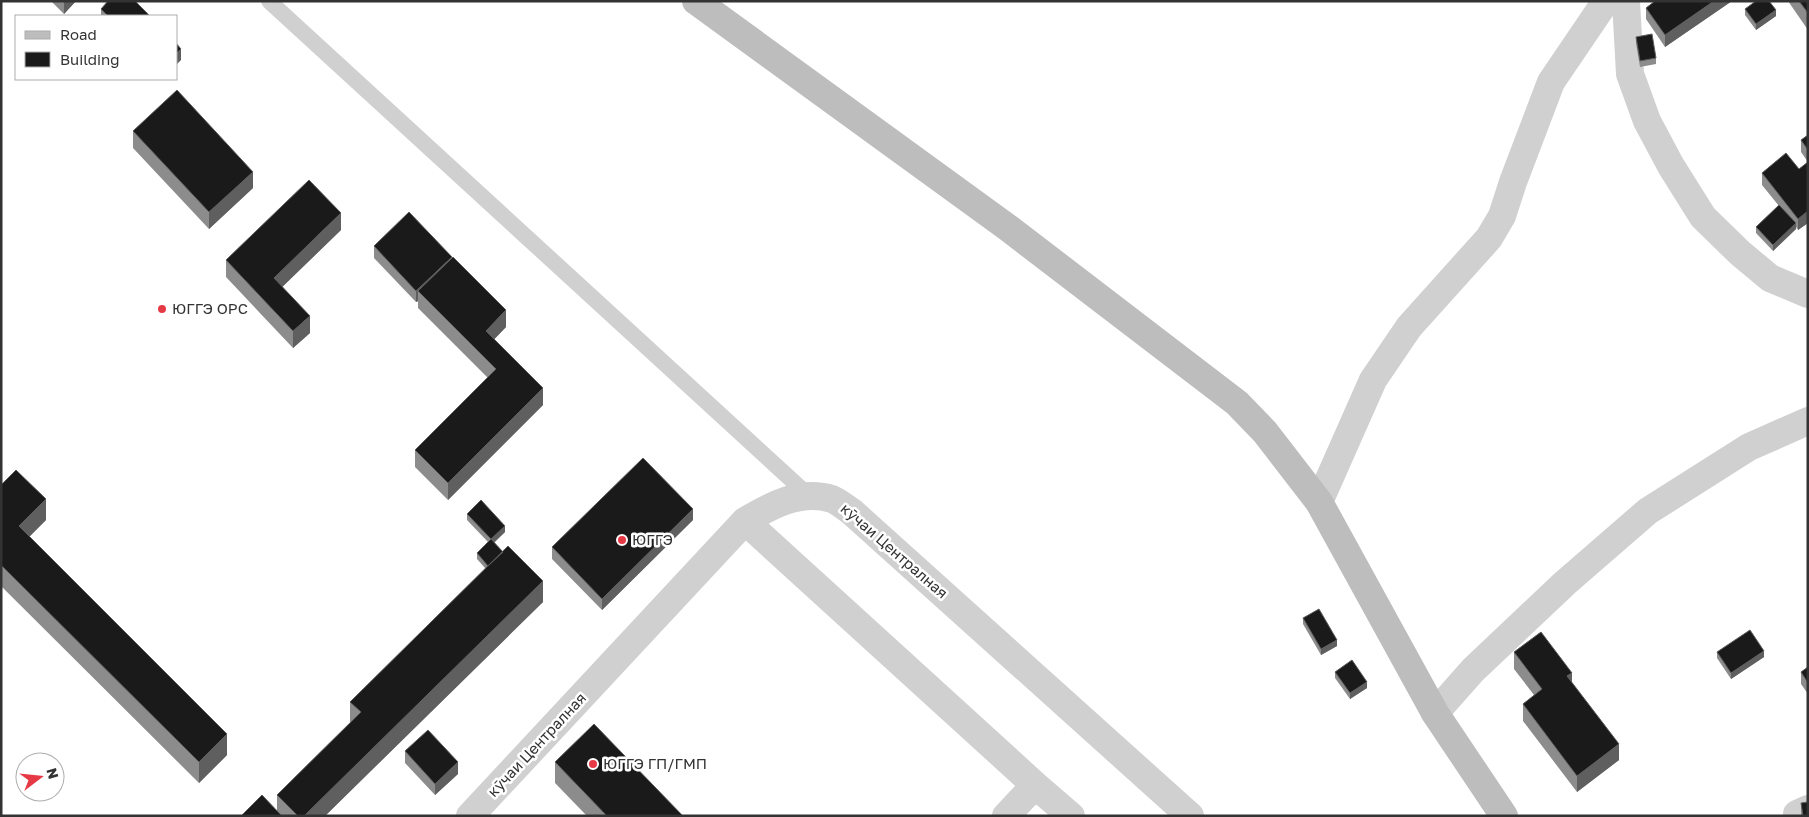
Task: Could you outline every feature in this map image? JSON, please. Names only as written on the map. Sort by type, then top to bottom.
[{"type":"main road","points":[[696,1],[1007,227],[1237,403],[1265,432],[1319,502],[1435,713],[1504,816]]},
{"type":"street","points":[[1319,502],[1373,380],[1409,327],[1489,238],[1502,216],[1551,82],[1606,1]]},
{"type":"street","points":[[1626,1],[1630,74],[1647,122],[1671,166],[1703,217],[1740,253],[1770,278],[1808,294]]},
{"type":"street","points":[[1435,713],[1474,670],[1565,583],[1648,511],[1749,447],[1808,421]]},
{"type":"street","name":"кӯчаи Централная","points":[[470,816],[746,521],[768,507],[808,494],[834,500],[852,512],[1190,816]]},
{"type":"street","points":[[746,521],[1070,816]]},
{"type":"street","points":[[1006,816],[1036,785]]},
{"type":"lane","points":[[269,1],[808,494]]},
{"type":"building","points":[[108,1],[135,1],[149,15],[107,15],[101,9]]},
{"type":"building","points":[[1655,1],[1714,1],[1665,35],[1646,8]]},
{"type":"building","points":[[1756,1],[1769,1],[1776,10],[1756,24],[1745,9]]},
{"type":"building","points":[[1799,1],[1808,1],[1808,13]]},
{"type":"building","points":[[1652,34],[1656,58],[1640,61],[1636,37]]},
{"type":"building","points":[[177,90],[253,172],[209,212],[133,131]]},
{"type":"building","points":[[1808,135],[1808,150],[1801,140]]},
{"type":"building","points":[[1786,153],[1799,169],[1808,162],[1808,211],[1798,219],[1762,173]]},
{"type":"building","points":[[309,180],[341,213],[274,278],[310,316],[293,331],[226,260]]},
{"type":"building","points":[[1779,205],[1796,223],[1773,245],[1756,227]]},
{"type":"building","points":[[409,212],[452,257],[416,291],[374,246]]},
{"type":"building","points":[[453,257],[506,310],[486,331],[543,388],[448,483],[415,450],[496,369],[418,291]]},
{"type":"building","name":"ЮГГЭ","points":[[643,458],[693,509],[602,599],[552,547]]},
{"type":"building","points":[[16,470],[46,499],[19,526],[227,734],[199,762],[1,565],[1,485]]},
{"type":"building","points":[[481,500],[505,526],[491,539],[467,514]]},
{"type":"building","points":[[491,539],[503,552],[488,566],[477,553]]},
{"type":"building","points":[[508,546],[543,581],[304,816],[298,816],[277,795],[361,712],[350,702]]},
{"type":"building","points":[[1319,609],[1337,640],[1321,649],[1303,618]]},
{"type":"building","points":[[1750,630],[1764,651],[1731,673],[1717,652]]},
{"type":"building","points":[[1541,632],[1572,673],[1567,676],[1619,744],[1577,776],[1523,704],[1542,689],[1514,652]]},
{"type":"building","points":[[1352,660],[1367,682],[1350,693],[1335,672]]},
{"type":"building","points":[[1808,667],[1808,683],[1801,672]]},
{"type":"building","points":[[594,724],[683,816],[607,816],[555,762]]},
{"type":"building","points":[[428,730],[458,762],[435,784],[405,751]]},
{"type":"building","points":[[262,795],[282,816],[241,816]]},
{"type":"building","points":[[1808,802],[1808,816],[1803,816],[1801,803]]},
{"type":"place","name":"ЮГГЭ ОРС","points":[[162,309]]},
{"type":"place","name":"ЮГГЭ","points":[[622,540]]},
{"type":"place","name":"ЮГГЭ ГП/ГМП","points":[[593,764]]}]
